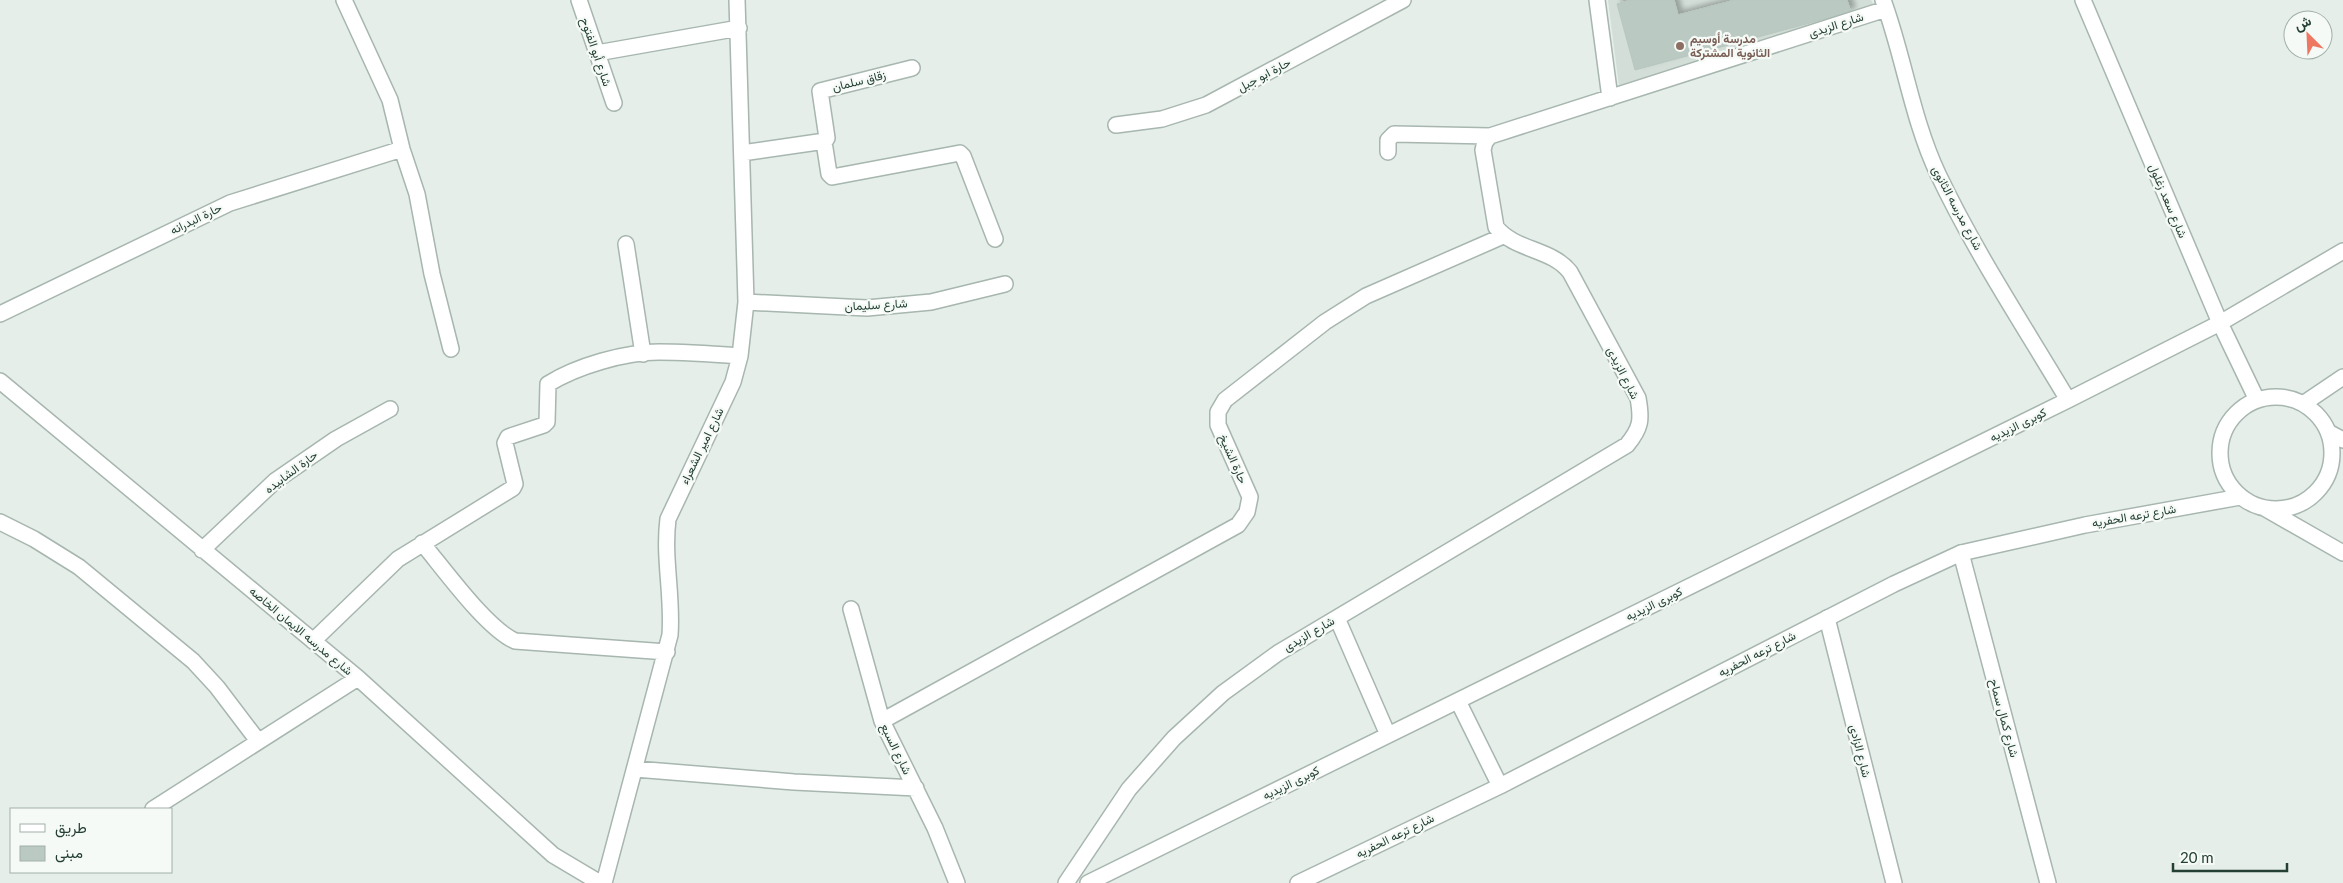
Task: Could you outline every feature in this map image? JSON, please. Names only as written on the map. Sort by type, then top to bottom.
[{"type":"street","points":[[344,0],[390,100],[402,149],[417,194],[432,274],[451,349]]},
{"type":"street","name":"شارع أبو الفتوح","points":[[578,0],[614,103]]},
{"type":"street","name":"شارع امير الشعراء","points":[[604,883],[666,652],[671,617],[665,542],[668,519],[733,382],[740,356],[746,302],[737,0]]},
{"type":"street","name":"حارة ابو جبل","points":[[1116,125],[1162,119],[1206,105],[1402,0]]},
{"type":"street","points":[[1597,0],[1610,98]]},
{"type":"street","name":"شارع سعد زغلول","points":[[2083,0],[2220,323],[2257,400]]},
{"type":"street","name":"شارع الزيدى","points":[[1388,152],[1388,140],[1394,134],[1490,136],[1610,98],[1884,4]]},
{"type":"street","name":"شارع مدرسه الثانوى","points":[[1884,4],[1911,99],[1937,172],[1971,237],[2068,400]]},
{"type":"street","points":[[597,53],[739,28]]},
{"type":"street","name":"زقاق سلمان","points":[[824,142],[827,138],[820,91],[912,68]]},
{"type":"street","points":[[1490,136],[1485,142],[1483,150],[1496,227],[1503,236]]},
{"type":"street","points":[[742,153],[824,142],[829,174],[832,177],[960,153],[963,156],[995,238]]},
{"type":"street","name":"حارة البدرانه","points":[[0,314],[230,203],[402,149]]},
{"type":"street","name":"شارع الزيدى","points":[[1066,883],[1129,789],[1174,738],[1223,693],[1278,653],[1627,445],[1638,432],[1641,415],[1638,398],[1570,272],[1557,259],[1503,236]]},
{"type":"street","name":"حارة الشيخ","points":[[882,721],[1238,525],[1247,512],[1250,497],[1218,425],[1218,412],[1225,400],[1325,322],[1366,296],[1503,236]]},
{"type":"street","points":[[626,244],[643,354]]},
{"type":"street","points":[[2220,323],[2343,251]]},
{"type":"street","name":"شارع سليمان","points":[[746,302],[868,308],[931,302],[1005,284]]},
{"type":"street","name":"كوبرى الزيديه","points":[[1088,883],[2068,400],[2220,323]]},
{"type":"street","points":[[313,640],[398,559],[513,488],[515,484],[505,443],[508,437],[514,434],[544,425],[547,420],[548,384],[557,378],[610,359],[657,352],[740,356]]},
{"type":"street","points":[[2303,404],[2343,377]]},
{"type":"street","name":"شارع مدرسه الايمان الخاصه","points":[[0,382],[358,678],[554,855],[600,883]]},
{"type":"street","points":[[2265,508],[2281,510],[2297,505],[2311,497],[2321,486],[2329,472],[2336,437],[2315,413],[2303,404],[2288,398],[2272,397],[2257,400],[2242,408],[2230,420],[2222,436],[2219,453],[2221,470],[2229,485],[2240,497],[2265,508],[2343,553]]},
{"type":"street","name":"حارة الشابيده","points":[[202,550],[276,482],[336,439],[390,408]]},
{"type":"street","name":"شارع ترعه الحفريه","points":[[1298,883],[1500,786],[1894,584],[1960,553],[2085,525],[2240,497]]},
{"type":"street","points":[[0,522],[34,538],[79,567],[186,655],[217,687],[258,741]]},
{"type":"street","points":[[422,543],[491,624],[505,636],[515,641],[666,652]]},
{"type":"street","name":"شارع كمال سماح","points":[[1960,553],[2048,883]]},
{"type":"street","name":"شارع السبع","points":[[851,609],[882,721],[916,788],[957,883]]},
{"type":"street","points":[[1337,618],[1388,735]]},
{"type":"street","name":"شارع الزادى","points":[[1827,618],[1894,883]]},
{"type":"street","points":[[155,808],[358,678]]},
{"type":"street","points":[[1458,701],[1500,786]]},
{"type":"street","points":[[635,769],[794,782],[916,788]]},
{"type":"shaded area","name":"مدرسة أوسيم الثانوية المشتركة","points":[[1608,0],[1871,0],[1874,6],[1619,86]]},
{"type":"building","name":"مدرسة أوسيم الثانوية المشتركة","points":[[1631,0],[1674,0],[1678,15],[1735,0],[1847,0],[1851,12],[1635,70],[1617,4]]},
{"type":"place","name":"مدرسة أوسيم الثانوية المشتركة","points":[[1680,46]]}]
